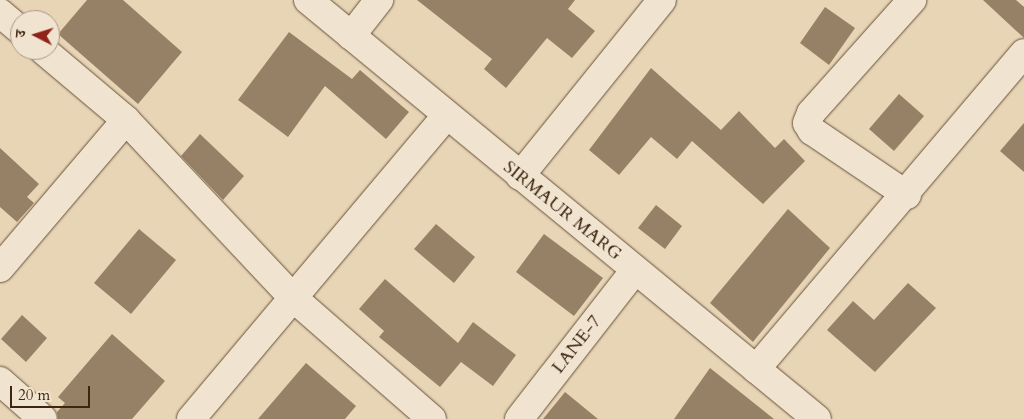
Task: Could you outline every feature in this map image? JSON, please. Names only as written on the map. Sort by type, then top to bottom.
[{"type":"street","name":"SIRMAUR MARG","points":[[308,0],[446,116],[817,419]]},
{"type":"street","points":[[351,36],[379,0]]},
{"type":"street","points":[[520,176],[662,0]]},
{"type":"street","points":[[907,195],[812,131],[807,123],[811,113],[912,0]]},
{"type":"street","points":[[0,13],[10,22]]},
{"type":"street","points":[[756,369],[907,195],[1024,53]]},
{"type":"street","points":[[55,60],[126,120],[291,296],[432,419]]},
{"type":"street","points":[[191,419],[291,296],[446,116]]},
{"type":"street","points":[[0,268],[126,120]]},
{"type":"street","name":"LANE-7","points":[[519,419],[635,270]]},
{"type":"street","points":[[0,381],[43,419]]},
{"type":"building","points":[[87,0],[123,0],[182,52],[138,104],[60,36],[60,32]]},
{"type":"building","points":[[417,0],[575,0],[568,9],[595,31],[572,58],[547,38],[506,88],[484,69],[492,59]]},
{"type":"building","points":[[983,0],[1016,0],[1024,7],[1024,38]]},
{"type":"building","points":[[825,7],[855,28],[829,65],[800,43]]},
{"type":"building","points":[[289,32],[352,79],[360,70],[409,112],[386,139],[325,86],[288,137],[238,100]]},
{"type":"building","points":[[651,68],[721,130],[739,111],[775,148],[784,139],[805,161],[763,204],[692,141],[677,159],[651,137],[619,175],[589,150]]},
{"type":"building","points":[[899,94],[924,116],[894,151],[869,129]]},
{"type":"building","points":[[1024,123],[1024,172],[1000,151]]},
{"type":"building","points":[[200,134],[244,176],[223,200],[181,156]]},
{"type":"building","points":[[0,148],[39,184],[27,197],[34,203],[17,222],[0,207]]},
{"type":"building","points":[[656,205],[682,226],[665,249],[638,228]]},
{"type":"building","points":[[788,209],[830,248],[753,342],[710,303]]},
{"type":"building","points":[[436,224],[475,257],[454,283],[414,249]]},
{"type":"building","points":[[139,229],[176,260],[131,314],[94,283]]},
{"type":"building","points":[[544,234],[603,278],[574,316],[516,272]]},
{"type":"building","points":[[385,279],[458,343],[473,322],[516,355],[493,386],[461,362],[440,387],[379,337],[384,331],[359,309]]},
{"type":"building","points":[[908,283],[936,308],[875,372],[827,330],[853,301],[874,320]]},
{"type":"building","points":[[22,315],[47,338],[26,362],[1,339]]},
{"type":"building","points":[[112,334],[165,381],[132,419],[58,419],[57,412],[65,403],[58,397]]},
{"type":"building","points":[[306,363],[356,406],[345,419],[258,419]]},
{"type":"building","points":[[710,368],[774,419],[674,419]]},
{"type":"building","points":[[565,392],[598,419],[543,419]]}]
